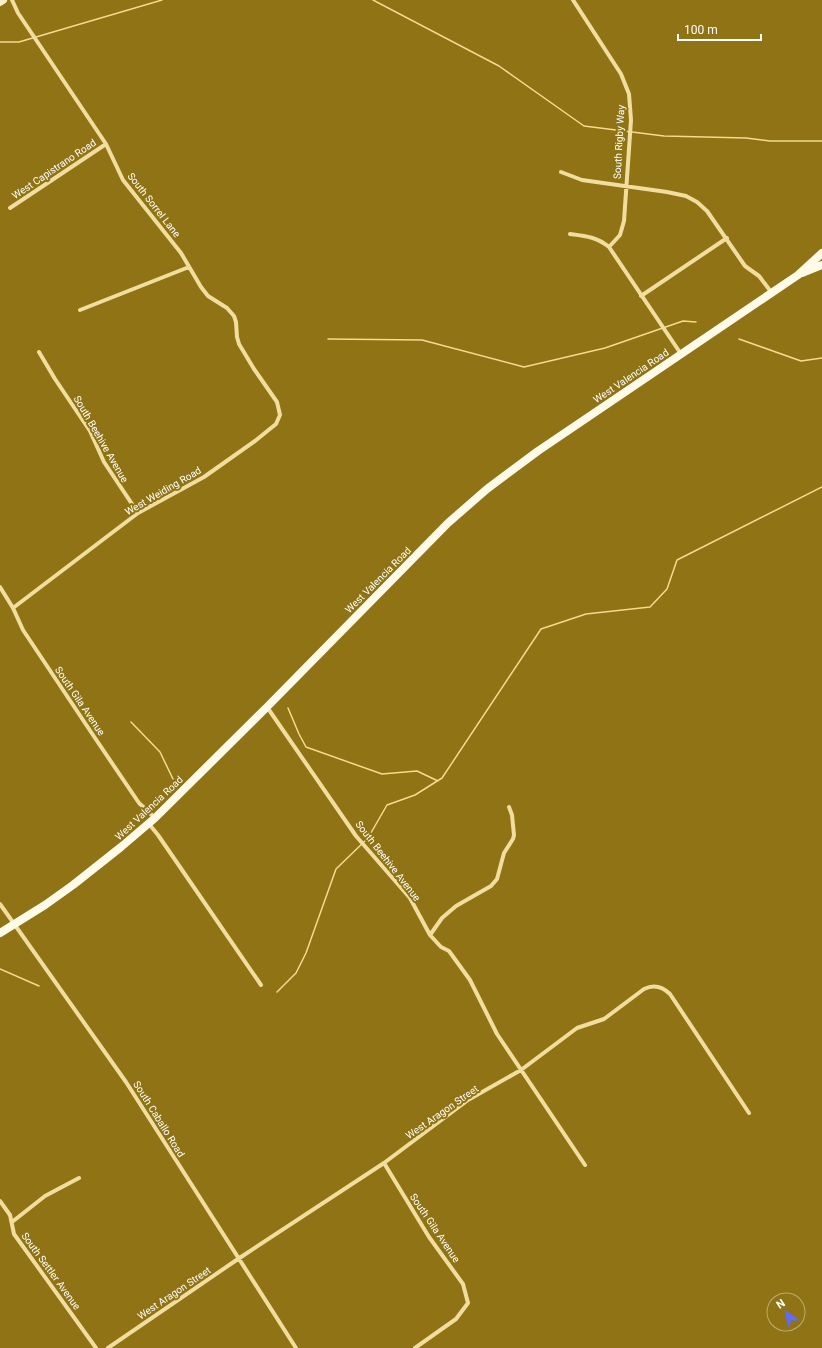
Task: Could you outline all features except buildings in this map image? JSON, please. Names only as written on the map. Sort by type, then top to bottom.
[{"type":"main road","name":"West Valencia Road","points":[[0,933],[73,885],[155,818],[464,508],[519,464],[798,275],[822,253]]},
{"type":"main road","name":"West Valencia Road","points":[[798,275],[822,265]]},
{"type":"street","name":"South Sorrel Lane","points":[[12,0],[18,13],[41,49],[106,144],[123,180],[181,253],[208,296],[227,308],[234,316],[239,344],[277,402],[280,415]]},
{"type":"street","name":"South Rigby Way","points":[[573,0],[621,74],[629,94],[631,120],[625,186],[624,221],[620,235],[609,247]]},
{"type":"street","name":"West Capistrano Road","points":[[10,208],[106,144]]},
{"type":"street","points":[[560,172],[582,180],[686,196],[697,202],[707,211],[745,266],[759,276],[772,293]]},
{"type":"street","points":[[570,234],[591,236],[609,247],[681,354]]},
{"type":"street","points":[[641,296],[727,238]]},
{"type":"street","points":[[80,310],[189,267]]},
{"type":"street","name":"South Beehive Avenue","points":[[40,352],[55,379],[90,432],[104,462],[138,513]]},
{"type":"street","name":"West Weiding Road","points":[[13,608],[138,513],[211,472],[269,430],[276,424],[280,415]]},
{"type":"street","name":"South Gila Avenue","points":[[0,587],[13,608],[23,630],[95,738],[139,803],[155,818]]},
{"type":"street","name":"South Beehive Avenue","points":[[267,707],[356,836],[410,898],[430,936],[441,947],[449,951],[470,980],[498,1034],[585,1166]]},
{"type":"street","points":[[430,936],[442,918],[456,906],[491,886],[497,879],[504,853],[514,835],[512,814],[509,807]]},
{"type":"street","points":[[148,824],[158,835],[261,986]]},
{"type":"street","name":"South Caballo Road","points":[[0,904],[126,1082],[296,1348]]},
{"type":"street","name":"West Aragon Street","points":[[108,1348],[238,1259],[384,1163],[468,1100],[521,1070],[577,1028],[604,1019],[644,988],[657,986],[664,988],[670,994],[749,1113]]},
{"type":"street","name":"South Gila Avenue","points":[[384,1163],[425,1231],[463,1284],[468,1303],[456,1319],[415,1348]]},
{"type":"street","points":[[12,1222],[46,1196],[79,1178]]},
{"type":"street","name":"South Settler Avenue","points":[[0,1201],[10,1216],[14,1234],[96,1348]]},
{"type":"waterway","points":[[0,42],[19,42],[162,0]]},
{"type":"waterway","points":[[373,0],[499,66],[584,126],[664,136],[746,138],[770,141],[822,141]]},
{"type":"waterway","points":[[328,339],[422,340],[524,367],[605,348],[683,321],[696,322]]},
{"type":"waterway","points":[[739,339],[801,361],[822,358]]},
{"type":"waterway","points":[[277,992],[296,973],[306,953],[336,869],[368,838],[387,805],[415,795],[442,778],[541,629],[586,614],[650,607],[667,589],[677,560],[822,487]]},
{"type":"waterway","points":[[288,708],[306,747],[382,774],[417,771],[438,781]]},
{"type":"waterway","points":[[131,722],[160,752],[173,779]]},
{"type":"waterway","points":[[0,969],[39,986]]}]
